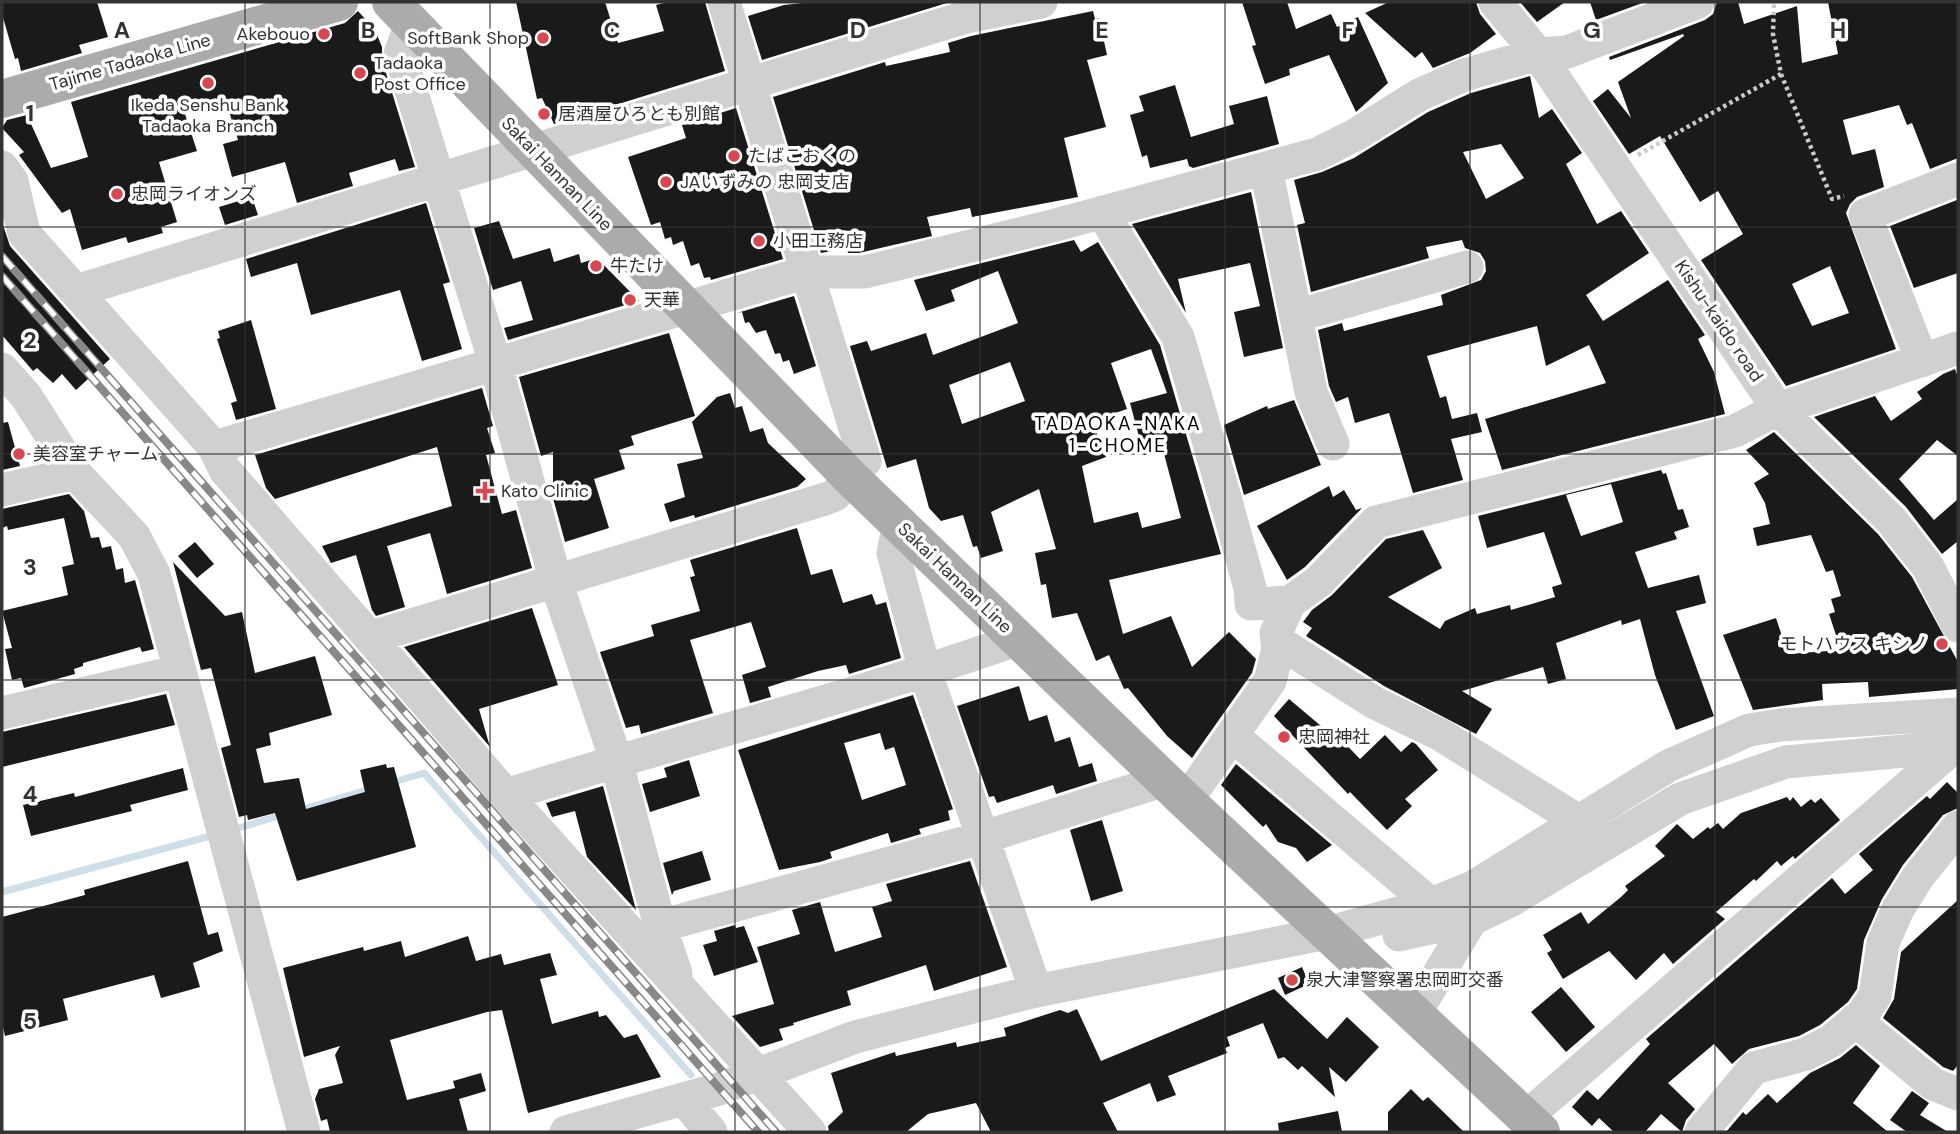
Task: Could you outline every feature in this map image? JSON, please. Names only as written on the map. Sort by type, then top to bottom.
[{"type":"main road","name":"Tajime Tadaoka Line","points":[[3,94],[339,2]]},
{"type":"main road","name":"Sakai Hannan Line","points":[[401,13],[852,479],[1176,790],[1534,1125]]},
{"type":"street","points":[[372,637],[825,499],[835,495],[852,479],[865,461],[724,2]]},
{"type":"street","points":[[76,291],[748,85],[963,9],[1041,2]]},
{"type":"street","name":"Kishu-kaido road","points":[[1495,2],[1538,54],[1778,409],[1892,521],[1928,567],[1958,626]]},
{"type":"street","points":[[214,447],[496,366],[807,272],[865,272],[1317,154],[1355,135],[1419,95],[1464,75],[1538,54],[1567,52],[1698,2]]},
{"type":"street","points":[[401,13],[400,54],[496,366],[556,582],[616,760],[660,926],[681,986]]},
{"type":"street","points":[[2,167],[12,181],[24,233],[214,447],[225,470],[506,795],[810,1132]]},
{"type":"street","points":[[1266,168],[1311,392],[1333,444]]},
{"type":"street","points":[[1922,360],[1865,215],[1958,179]]},
{"type":"street","points":[[1102,212],[1178,337],[1226,500],[1250,588],[1251,604],[1290,602]]},
{"type":"street","points":[[1296,317],[1467,267]]},
{"type":"street","points":[[660,926],[981,838],[1176,790],[1233,736],[1270,681],[1278,649],[1276,633],[1290,602],[1318,582],[1376,522],[1735,431],[1778,409],[1958,348]]},
{"type":"street","points":[[2,369],[33,405],[75,473],[124,524],[145,553],[154,574],[304,1132]]},
{"type":"street","points":[[2,490],[75,473]]},
{"type":"street","points":[[899,524],[893,552],[925,671],[1036,991]]},
{"type":"street","points":[[506,795],[616,760],[925,671],[1019,639]]},
{"type":"street","points":[[1277,641],[1375,703],[1441,735],[1577,820]]},
{"type":"street","points":[[2,713],[179,671]]},
{"type":"street","points":[[566,1132],[684,1099],[855,1037],[1036,991],[1327,933],[1431,904],[1473,887],[1577,820],[1688,756],[1749,730],[1780,725],[1958,714]]},
{"type":"street","points":[[1780,725],[1786,762]]},
{"type":"street","points":[[1233,736],[1431,904]]},
{"type":"street","points":[[1327,933],[1377,940],[1472,919],[1510,901],[1680,799],[1786,762],[1957,746]]},
{"type":"street","points":[[1534,1125],[1957,746]]},
{"type":"street","points":[[1688,756],[1703,789]]},
{"type":"street","points":[[1700,1132],[1754,1068],[1806,1054],[1831,1041],[1855,1020],[1875,996],[1883,943],[1898,909],[1918,877],[1958,827]]},
{"type":"street","points":[[1415,1013],[1472,919]]},
{"type":"street","points":[[1855,1020],[1933,1084],[1958,1094]]},
{"type":"street","points":[[684,1099],[710,1132]]},
{"type":"path","points":[[1774,2],[1773,33],[1781,74],[1832,199],[1857,194],[1865,215]]},
{"type":"path","points":[[1615,167],[1781,74]]},
{"type":"building","points":[[2,2],[97,2],[108,37],[79,45],[82,53],[21,71],[2,14]]},
{"type":"building","points":[[516,2],[605,2],[618,43],[664,31],[656,5],[668,2],[705,2],[725,71],[554,124],[542,98],[537,99]]},
{"type":"building","points":[[812,2],[950,2],[762,60],[748,16],[784,5]]},
{"type":"building","points":[[1242,2],[1287,2],[1296,29],[1331,14],[1337,27],[1358,17],[1388,83],[1356,112],[1329,55],[1289,69],[1290,75],[1265,84],[1252,46],[1256,45]]},
{"type":"building","points":[[1389,2],[1476,2],[1480,14],[1496,34],[1470,53],[1433,68],[1422,52],[1415,58],[1365,13]]},
{"type":"building","points":[[1520,2],[1565,2],[1537,22]]},
{"type":"building","points":[[1590,2],[1645,2],[1596,20]]},
{"type":"building","points":[[1717,2],[1738,2],[1744,24],[1797,6],[1802,63],[1838,54],[1828,2],[1958,2],[1958,158],[1930,169],[1912,123],[1907,125],[1899,105],[1843,120],[1852,155],[1875,149],[1884,187],[1857,197],[1846,213],[1896,349],[1786,386],[1701,260],[1743,234],[1718,191],[1700,202],[1660,136],[1629,154],[1593,101],[1608,89],[1631,118],[1618,82],[1684,36],[1683,34],[1610,60],[1609,57],[1705,20],[1713,14]],"holes":[[[1830,266],[1849,313],[1812,326],[1792,284]]]},
{"type":"building","points":[[358,11],[375,30],[382,47],[382,60],[415,167],[399,171],[395,159],[349,173],[353,186],[297,203],[285,162],[232,177],[223,144],[238,140],[226,102],[185,114],[197,151],[159,162],[177,222],[161,227],[163,233],[128,243],[126,237],[82,250],[70,209],[62,213],[19,155],[24,152],[2,128],[7,120],[27,115],[51,168],[88,157],[71,102],[345,23]]},
{"type":"building","points":[[1093,11],[1095,19],[1099,18],[1107,55],[1087,60],[1106,127],[1064,138],[1078,197],[972,217],[970,208],[927,217],[932,236],[859,253],[848,253],[847,248],[821,253],[773,97],[885,62],[886,66],[950,52],[948,43],[971,36]]},
{"type":"building","points":[[1530,76],[1539,118],[1552,109],[1582,153],[1566,164],[1597,224],[1621,211],[1649,253],[1586,295],[1603,321],[1668,280],[1705,335],[1698,339],[1714,372],[1725,414],[1502,470],[1485,419],[1606,383],[1589,345],[1546,366],[1537,326],[1427,356],[1440,398],[1446,396],[1452,419],[1477,413],[1482,432],[1451,439],[1463,480],[1413,493],[1389,413],[1355,423],[1348,397],[1336,402],[1329,386],[1318,330],[1342,323],[1344,331],[1443,305],[1441,295],[1481,280],[1486,271],[1485,261],[1480,253],[1465,248],[1462,240],[1426,247],[1429,258],[1311,292],[1297,225],[1305,223],[1294,180],[1322,172],[1354,158],[1428,112],[1471,93]],"holes":[[[1501,144],[1524,178],[1486,199],[1463,152]]]},
{"type":"building","points":[[1175,85],[1191,137],[1234,124],[1229,106],[1267,96],[1279,144],[1193,168],[1189,166],[1187,159],[1150,168],[1147,155],[1142,157],[1130,115],[1144,111],[1139,96]]},
{"type":"building","points":[[736,108],[783,259],[711,280],[710,277],[704,278],[699,263],[691,266],[683,241],[673,245],[671,237],[665,239],[660,222],[651,225],[628,157],[686,138],[682,125]]},
{"type":"building","points":[[1251,192],[1283,348],[1244,357],[1234,312],[1260,306],[1250,263],[1178,279],[1186,313],[1132,224]]},
{"type":"building","points":[[252,197],[258,215],[225,225],[219,207]]},
{"type":"building","points":[[1957,200],[1958,273],[1914,288],[1890,226]]},
{"type":"building","points":[[426,203],[450,282],[443,284],[462,349],[422,361],[400,290],[311,315],[297,263],[251,277],[246,259]]},
{"type":"building","points":[[499,221],[513,259],[550,248],[554,262],[579,254],[581,263],[597,258],[639,301],[508,340],[504,328],[533,320],[521,281],[493,290],[474,228]]},
{"type":"building","points":[[2,222],[10,246],[110,359],[76,390],[62,374],[53,383],[37,368],[33,371],[2,335]]},
{"type":"building","points":[[1074,240],[1081,252],[1098,242],[1160,345],[1221,554],[1109,580],[1123,634],[1171,616],[1192,667],[1229,632],[1256,659],[1252,673],[1192,758],[1167,736],[1128,688],[1124,689],[1109,655],[1096,661],[1077,613],[1052,618],[1046,584],[1041,585],[1035,553],[1056,549],[1039,489],[991,512],[1003,551],[981,558],[977,546],[973,547],[963,515],[941,521],[929,508],[916,459],[887,468],[850,346],[867,341],[871,351],[926,333],[933,355],[1018,323],[998,271],[951,290],[955,301],[926,311],[914,280]],"holes":[[[1151,349],[1167,393],[1130,403],[1144,455],[1163,450],[1181,518],[1142,528],[1138,512],[1094,523],[1082,466],[1106,457],[1092,421],[1127,409],[1111,363]],[[1010,362],[1025,401],[962,424],[949,385]]]},
{"type":"building","points":[[794,296],[816,366],[794,374],[789,360],[783,362],[780,353],[775,354],[766,330],[756,333],[749,322],[745,323],[742,312],[737,313]]},
{"type":"building","points":[[251,320],[276,409],[236,420],[231,403],[237,401],[217,339],[220,338],[218,331]]},
{"type":"building","points":[[669,333],[695,416],[631,436],[634,445],[619,450],[625,469],[594,479],[609,528],[565,542],[553,498],[553,452],[541,456],[519,377]]},
{"type":"building","points":[[1955,369],[1958,378],[1958,456],[1937,440],[1899,479],[1934,520],[1958,499],[1958,541],[1942,554],[1906,507],[1814,417],[1875,396],[1891,421],[1922,399],[1917,392]]},
{"type":"building","points":[[482,388],[493,426],[487,428],[495,453],[486,455],[502,514],[516,510],[532,568],[447,594],[430,533],[387,546],[405,607],[376,616],[356,555],[331,563],[322,546],[452,506],[437,447],[275,499],[266,488],[255,455]]},
{"type":"building","points":[[730,393],[735,408],[742,406],[750,432],[763,428],[768,443],[806,479],[797,487],[695,518],[694,515],[670,522],[664,504],[685,497],[677,464],[703,458],[692,422],[717,397]]},
{"type":"building","points":[[1294,400],[1321,465],[1244,495],[1224,425],[1267,406],[1268,409]]},
{"type":"building","points":[[8,422],[20,466],[2,470],[2,423]]},
{"type":"building","points":[[1774,432],[1878,534],[1912,577],[1958,662],[1958,689],[1869,697],[1868,682],[1822,684],[1823,700],[1753,710],[1723,635],[1776,618],[1788,654],[1841,650],[1829,614],[1835,612],[1831,599],[1841,596],[1833,570],[1826,572],[1811,535],[1757,546],[1753,528],[1770,524],[1765,503],[1754,483],[1769,474],[1746,450]]},
{"type":"building","points":[[1661,470],[1663,474],[1666,473],[1678,510],[1683,509],[1689,527],[1674,532],[1677,539],[1635,552],[1648,588],[1699,575],[1706,603],[1676,611],[1714,716],[1676,730],[1655,675],[1640,619],[1622,625],[1621,620],[1556,643],[1566,679],[1548,684],[1543,667],[1462,691],[1492,709],[1476,734],[1384,686],[1306,636],[1312,628],[1303,622],[1312,610],[1332,595],[1386,539],[1423,530],[1442,568],[1388,597],[1440,629],[1445,621],[1475,608],[1477,614],[1510,605],[1511,610],[1555,597],[1552,587],[1562,584],[1544,532],[1487,548],[1478,516]],"holes":[[[1611,484],[1623,522],[1581,536],[1566,495]]]},
{"type":"building","points":[[1329,486],[1333,497],[1344,490],[1356,510],[1362,508],[1305,567],[1287,580],[1257,526]]},
{"type":"building","points":[[69,494],[84,511],[91,538],[99,537],[102,548],[111,546],[116,570],[123,568],[125,583],[135,580],[154,649],[142,652],[140,647],[83,663],[83,666],[74,669],[75,674],[24,688],[21,678],[12,680],[5,649],[12,648],[2,611],[68,595],[62,567],[74,564],[64,518],[8,530],[7,526],[2,528],[2,509]]},
{"type":"building","points":[[797,528],[811,575],[832,569],[843,603],[872,594],[876,605],[886,602],[901,658],[849,674],[846,665],[818,671],[768,687],[771,697],[750,703],[742,675],[766,667],[751,622],[690,640],[713,713],[641,734],[639,725],[626,728],[600,652],[654,636],[651,625],[700,611],[690,577],[695,576],[690,560]]},
{"type":"building","points":[[195,542],[214,564],[197,578],[178,556]]},
{"type":"building","points":[[173,562],[225,616],[242,612],[255,673],[315,656],[332,715],[269,733],[271,745],[256,749],[264,783],[299,778],[306,809],[365,792],[360,770],[386,764],[387,768],[394,767],[416,847],[297,881],[275,813],[248,820],[247,815],[239,817],[221,748],[231,745],[211,668],[201,670]]},
{"type":"building","points":[[532,608],[558,685],[479,709],[490,747],[404,647]]},
{"type":"building","points":[[1019,686],[1029,721],[1047,715],[1055,742],[1070,737],[1079,767],[1092,763],[1097,781],[1056,794],[1053,785],[997,803],[994,796],[989,797],[957,706]]},
{"type":"building","points":[[166,694],[175,725],[2,767],[2,732]]},
{"type":"building","points":[[913,695],[953,809],[948,811],[950,820],[919,829],[921,834],[891,843],[888,833],[830,852],[832,858],[779,870],[738,750]],"holes":[[[880,733],[885,750],[894,747],[906,785],[862,800],[844,743]]]},
{"type":"building","points":[[1289,699],[1327,731],[1329,727],[1360,759],[1385,735],[1401,752],[1412,742],[1416,744],[1438,770],[1405,799],[1412,806],[1387,830],[1350,792],[1348,794],[1274,716]]},
{"type":"building","points":[[689,760],[700,796],[650,812],[642,784],[667,777],[664,768]]},
{"type":"building","points":[[1236,764],[1332,845],[1307,862],[1296,848],[1278,842],[1266,824],[1263,827],[1221,785]]},
{"type":"building","points":[[183,768],[188,790],[130,805],[132,811],[31,836],[23,805],[74,793],[75,797]]},
{"type":"building","points":[[1947,782],[1958,793],[1958,808],[1943,815],[1903,865],[1882,899],[1864,940],[1857,989],[1848,1002],[1820,1025],[1799,1036],[1749,1049],[1732,1064],[1714,1044],[1668,1083],[1695,1109],[1686,1120],[1682,1132],[1661,1114],[1645,1132],[1614,1132],[1599,1118],[1592,1126],[1572,1107],[1587,1090],[1598,1100],[1650,1044],[1646,1039],[1832,878],[1845,894],[1873,870],[1859,854],[1927,796],[1930,799]]},
{"type":"building","points":[[603,786],[636,910],[587,857],[575,811],[552,817],[546,803]]},
{"type":"building","points":[[1787,797],[1790,801],[1793,797],[1801,807],[1811,799],[1815,803],[1821,798],[1840,820],[1795,859],[1793,856],[1781,866],[1777,861],[1756,881],[1754,879],[1716,912],[1725,919],[1673,964],[1664,953],[1636,980],[1609,951],[1563,979],[1547,953],[1552,950],[1543,935],[1581,912],[1588,924],[1621,897],[1628,890],[1625,886],[1665,856],[1655,846],[1677,824],[1693,839],[1708,827],[1710,829],[1718,823],[1723,829],[1741,813]]},
{"type":"building","points":[[1102,820],[1123,891],[1091,901],[1070,830]]},
{"type":"building","points":[[702,851],[711,880],[674,891],[672,895],[663,863]]},
{"type":"building","points":[[188,861],[208,935],[218,932],[223,951],[193,963],[200,987],[161,998],[154,975],[63,999],[68,1020],[5,1036],[2,1023],[2,917],[85,895],[84,890]]},
{"type":"building","points":[[970,861],[1007,967],[934,991],[926,965],[847,991],[851,1005],[779,1029],[783,1040],[760,1047],[732,1016],[774,1004],[757,947],[800,934],[792,910],[820,902],[835,952],[882,937],[872,907],[892,901],[886,884]]},
{"type":"building","points":[[1958,900],[1958,1065],[1953,1071],[1943,1067],[1883,1018],[1894,999],[1901,952]]},
{"type":"building","points":[[735,925],[736,928],[744,926],[758,962],[714,976],[703,945],[717,941],[714,931]]},
{"type":"building","points":[[468,936],[476,961],[501,954],[504,965],[550,953],[557,975],[540,979],[552,1024],[598,1011],[599,1017],[606,1015],[624,1038],[637,1034],[661,1077],[528,1113],[502,1010],[487,1012],[390,1040],[407,1100],[455,1088],[453,1081],[481,1073],[486,1091],[459,1099],[468,1132],[330,1132],[327,1119],[321,1121],[315,1099],[319,1089],[343,1083],[335,1055],[340,1046],[304,1057],[283,968],[363,947],[364,951],[401,941],[405,957]]},
{"type":"building","points":[[1302,967],[1309,984],[1285,995],[1278,978]]},
{"type":"building","points":[[1561,987],[1595,1027],[1566,1052],[1531,1012]]},
{"type":"building","points":[[1274,989],[1327,1039],[1347,1017],[1379,1047],[1346,1082],[1329,1067],[1335,1097],[1302,1066],[1298,1070],[1284,1057],[1278,1059],[1263,1023],[1227,1037],[1230,1046],[1225,1048],[1227,1053],[1168,1076],[1176,1095],[1157,1102],[1150,1083],[1103,1103],[1118,1132],[991,1132],[976,1103],[928,1114],[906,1132],[829,1132],[828,1126],[843,1112],[831,1073],[895,1052],[896,1056],[956,1042],[957,1047],[1006,1036],[1004,1028],[1060,1010],[1068,1013],[1077,1009],[1101,1061]]},
{"type":"building","points":[[1856,1045],[1880,1066],[1853,1103],[1888,1132],[1726,1132],[1743,1112],[1746,1115],[1768,1094],[1777,1103],[1810,1073],[1840,1058]]},
{"type":"building","points":[[1411,1089],[1423,1101],[1428,1097],[1464,1132],[1388,1132],[1388,1112]]},
{"type":"building","points":[[1912,1091],[1929,1103],[1920,1115],[1948,1132],[1907,1132],[1890,1120]]},
{"type":"building","points":[[1338,1111],[1342,1132],[1279,1132],[1278,1123]]},
{"type":"waterway","points":[[391,783],[424,773],[691,1075]]},
{"type":"waterway","points":[[297,811],[373,788]]},
{"type":"waterway","points":[[239,828],[285,814]]},
{"type":"waterway","points":[[2,892],[207,837]]},
{"type":"railway","points":[[2,256],[776,1132]]},
{"type":"railway","points":[[2,276],[758,1132]]},
{"type":"place","name":"Akebouo","points":[[324,34]]},
{"type":"place","name":"SoftBank Shop","points":[[543,38]]},
{"type":"place","name":"Tadaoka Post Office","points":[[360,73]]},
{"type":"place","name":"Ikeda Senshu Bank Tadaoka Branch","points":[[208,83]]},
{"type":"place","name":"居酒屋ひろとも別館","points":[[544,114]]},
{"type":"place","name":"たばこおくの","points":[[734,156]]},
{"type":"place","name":"JAいずみの 忠岡支店","points":[[666,182]]},
{"type":"place","name":"忠岡ライオンズ","points":[[117,194]]},
{"type":"place","name":"小田工務店","points":[[759,241]]},
{"type":"place","name":"牛たけ","points":[[596,266]]},
{"type":"place","name":"天華","points":[[630,300]]},
{"type":"place","name":"美容室チャーム","points":[[19,454]]},
{"type":"place","name":"Kato Clinic","points":[[485,491]]},
{"type":"place","name":"モトハウス キシノ","points":[[1942,644]]},
{"type":"place","name":"忠岡神社","points":[[1284,737]]},
{"type":"place","name":"泉大津警察署忠岡町交番","points":[[1292,980]]},
{"type":"district","name":"TADAOKA-NAKA 1-CHOME","points":[[1118,434]]}]
